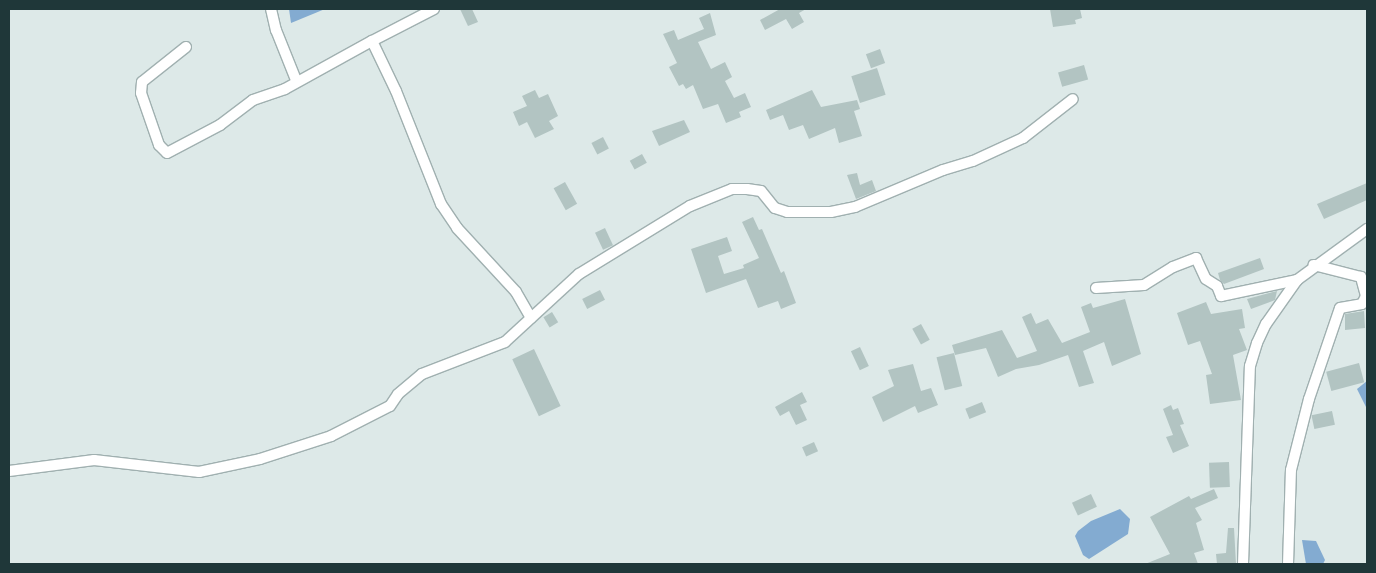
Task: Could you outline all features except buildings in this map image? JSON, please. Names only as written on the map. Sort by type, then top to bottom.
[{"type":"street","points":[[271,9],[276,30],[296,80]]},
{"type":"street","points":[[186,47],[142,82],[141,93],[159,145],[167,152],[220,125],[253,100],[286,89],[296,80],[434,9]]},
{"type":"street","points":[[372,41],[396,91],[441,204],[457,228],[516,292],[531,318]]},
{"type":"street","points":[[9,471],[94,460],[199,472],[260,459],[331,436],[364,421],[390,406],[398,394],[422,374],[505,342],[579,274],[642,238],[657,225],[713,196],[732,190],[761,191],[775,208],[800,213],[855,207],[943,170],[973,161],[1023,138],[1073,99]]},
{"type":"street","points":[[1243,564],[1250,366],[1266,324],[1297,280],[1314,265],[1367,229]]},
{"type":"street","points":[[1096,288],[1144,285],[1173,267],[1196,258],[1206,279],[1217,286],[1221,296],[1297,280]]},
{"type":"street","points":[[1288,564],[1292,470],[1309,399],[1340,308],[1362,304],[1366,296],[1361,277],[1314,265]]},
{"type":"water","points":[[289,9],[325,9],[291,23]]},
{"type":"water","points":[[1367,381],[1367,409],[1357,389]]},
{"type":"water","points":[[1120,509],[1130,519],[1128,534],[1089,559],[1083,555],[1075,536],[1078,531],[1091,521]]},
{"type":"water","points":[[1302,540],[1316,541],[1325,560],[1323,564],[1306,564]]}]
